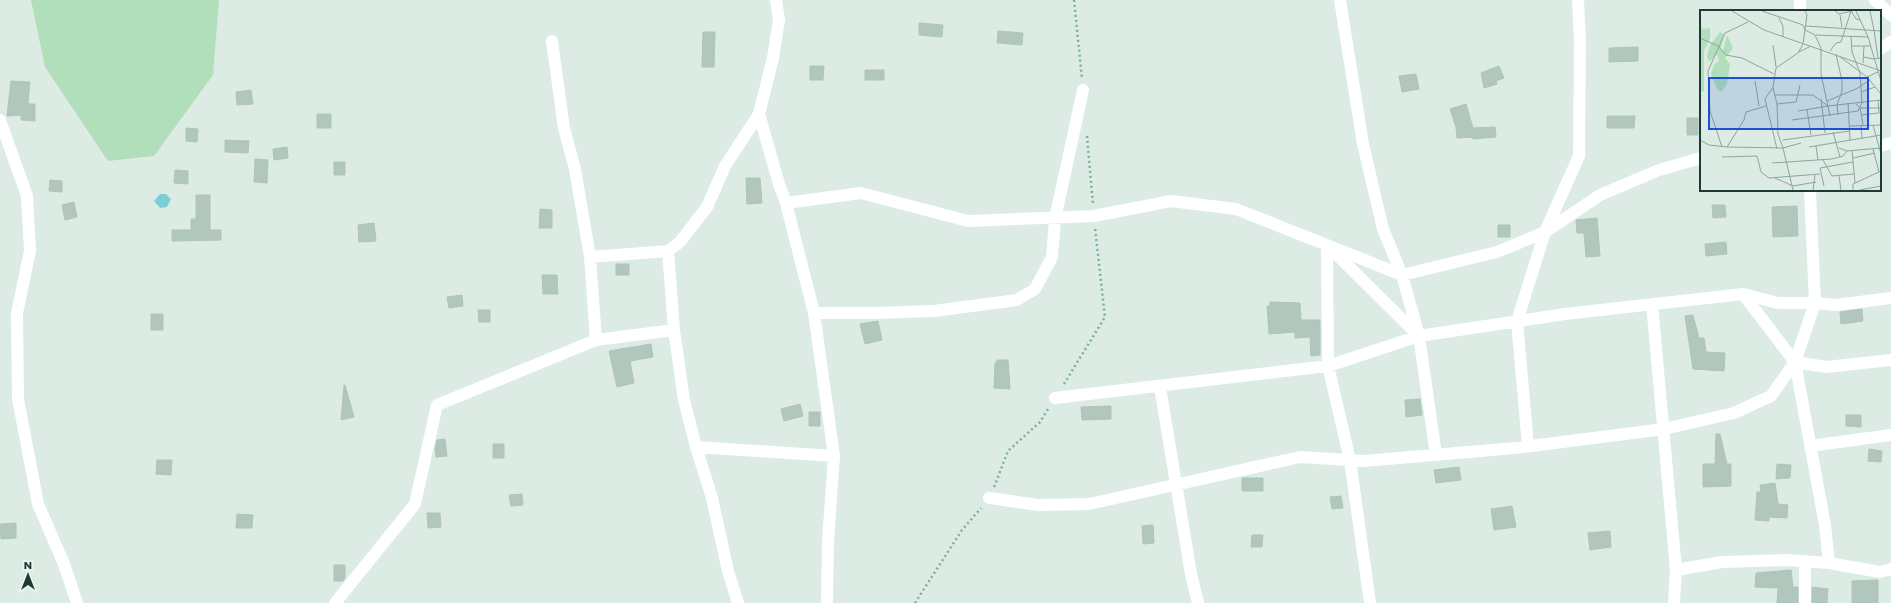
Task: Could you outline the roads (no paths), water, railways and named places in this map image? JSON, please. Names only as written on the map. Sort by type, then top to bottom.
[{"type":"street","points":[[590,257],[668,251],[680,242],[707,207],[725,166],[759,114],[773,58],[779,20],[776,0]]},
{"type":"street","points":[[1340,0],[1363,144],[1383,229],[1402,274],[1419,336],[1436,455]]},
{"type":"street","points":[[1528,446],[1517,321],[1545,232],[1579,156],[1580,41],[1578,0]]},
{"type":"street","points":[[1875,0],[1891,15]]},
{"type":"street","points":[[552,42],[564,128],[575,169],[590,257],[596,340]]},
{"type":"street","points":[[1881,48],[1891,42]]},
{"type":"street","points":[[814,313],[934,311],[1017,300],[1035,290],[1052,257],[1055,219],[1083,90]]},
{"type":"street","points":[[759,114],[786,203],[814,313],[834,456],[828,541],[827,603]]},
{"type":"street","points":[[0,120],[27,196],[30,251],[17,313],[18,398],[38,504],[64,564],[77,603]]},
{"type":"street","points":[[1881,146],[1891,143]]},
{"type":"street","points":[[786,203],[861,193],[968,221],[1055,219],[1094,216],[1172,201],[1236,209],[1402,274],[1497,252],[1545,232],[1600,195],[1659,170],[1700,158]]},
{"type":"street","points":[[989,498],[1038,505],[1089,504],[1300,457],[1364,461],[1528,446],[1664,429],[1734,413],[1771,396],[1795,362],[1815,302],[1810,191]]},
{"type":"street","points":[[1327,245],[1419,336]]},
{"type":"street","points":[[1327,245],[1328,366],[1350,460],[1370,603]]},
{"type":"street","points":[[668,251],[674,330],[684,400],[696,447],[712,498],[728,571],[738,603]]},
{"type":"street","points":[[1743,294],[1795,362],[1825,525],[1830,563]]},
{"type":"street","points":[[1055,398],[1160,387],[1328,366],[1419,336],[1565,314],[1743,294],[1778,302],[1815,302],[1836,305],[1891,298]]},
{"type":"street","points":[[1652,304],[1676,570],[1674,603]]},
{"type":"street","points":[[335,603],[415,504],[437,405],[596,340],[674,330]]},
{"type":"street","points":[[1795,362],[1826,367],[1891,360]]},
{"type":"street","points":[[1160,387],[1191,574],[1198,603]]},
{"type":"street","points":[[1810,446],[1891,435]]},
{"type":"street","points":[[696,447],[834,456]]},
{"type":"street","points":[[1676,570],[1722,562],[1805,561],[1830,563],[1880,572],[1891,569]]},
{"type":"street","points":[[1805,561],[1805,603]]},
{"type":"water","points":[[160,194],[166,194],[171,199],[167,207],[160,208],[154,201]]}]
